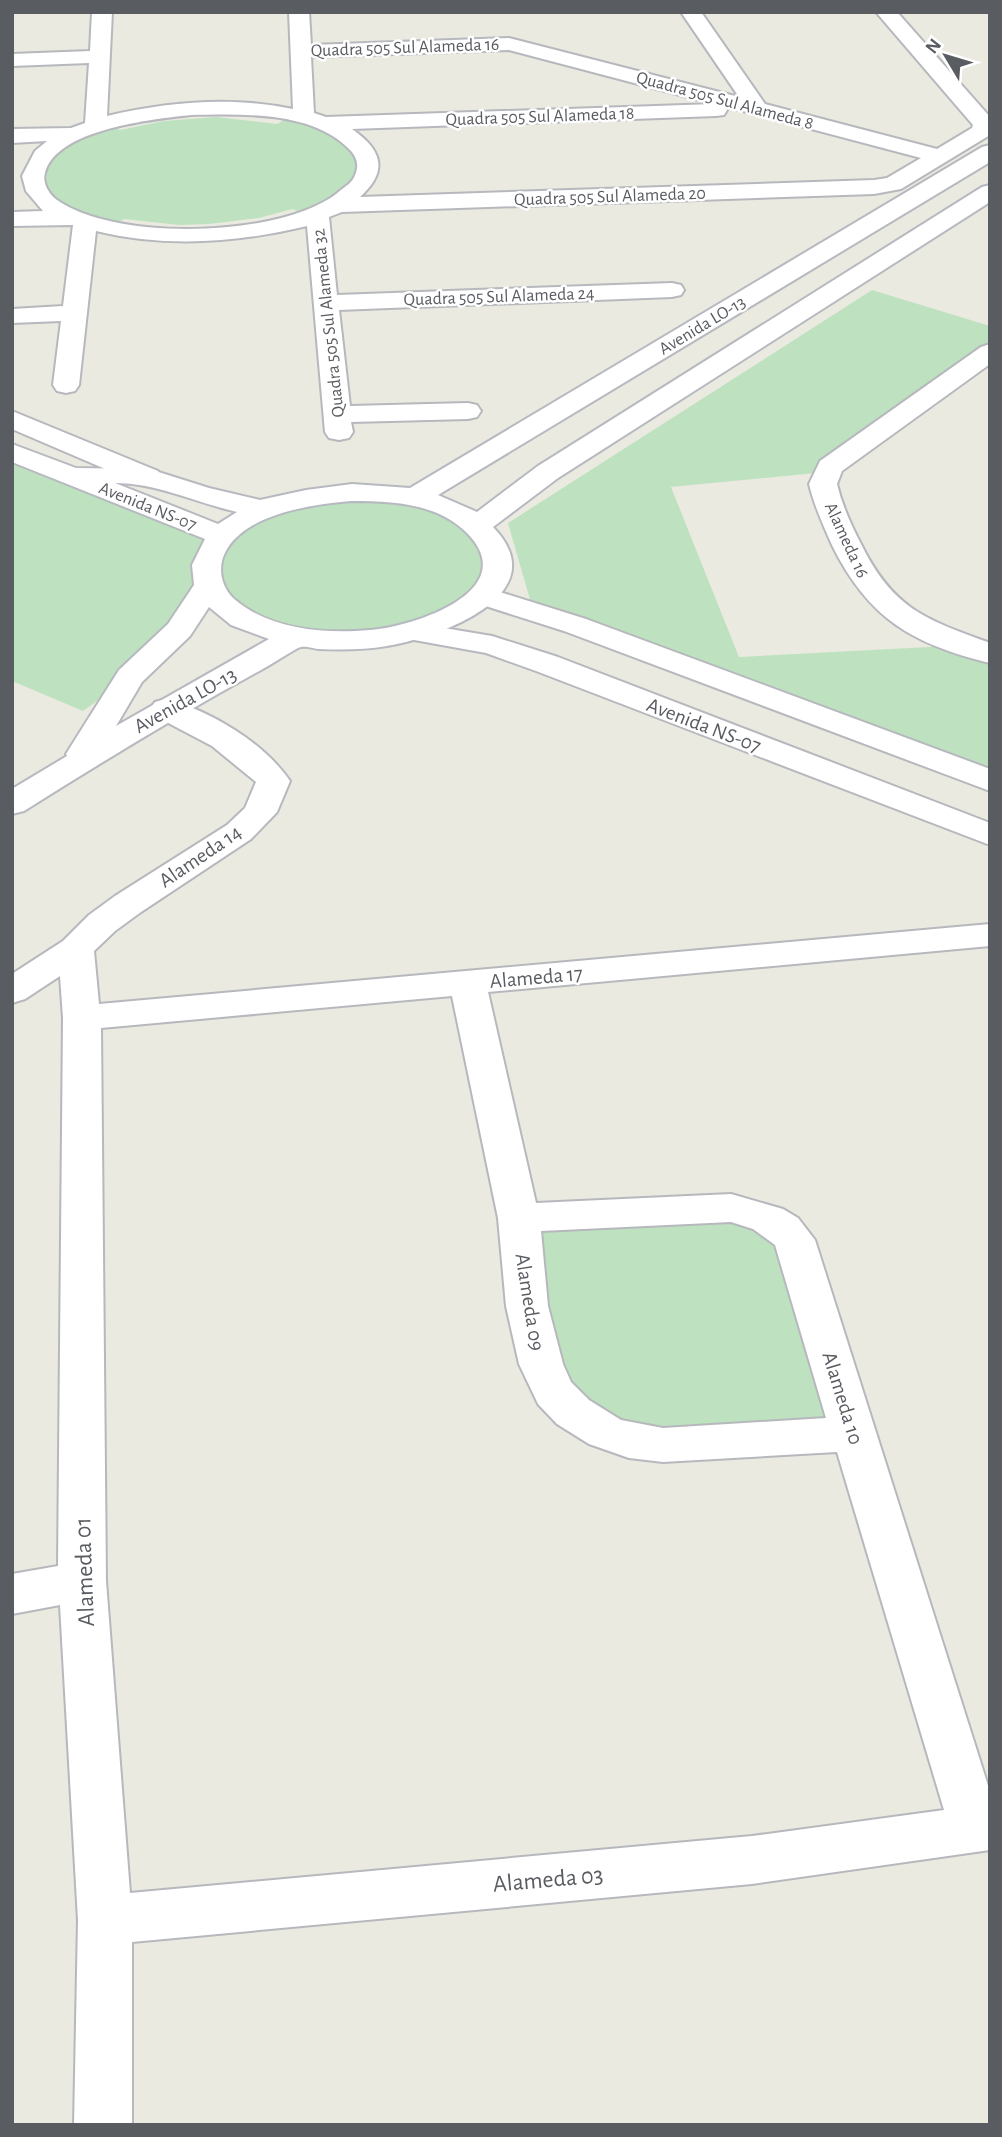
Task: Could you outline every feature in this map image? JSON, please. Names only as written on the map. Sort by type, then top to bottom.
[{"type":"street","points":[[66,385],[74,313],[72,223],[37,192],[33,177],[41,158],[54,146],[89,124],[99,57],[102,12]]},
{"type":"street","points":[[299,12],[300,51],[318,119]]},
{"type":"street","points":[[691,12],[757,108]]},
{"type":"street","points":[[886,12],[983,121],[984,127],[979,133],[940,156]]},
{"type":"street","points":[[500,23],[509,44]]},
{"type":"street","name":"Quadra 505 Sul Alameda 16","points":[[300,51],[509,44]]},
{"type":"street","name":"Quadra 505 Sul Alameda 8","points":[[509,44],[940,156]]},
{"type":"street","points":[[12,60],[99,57]]},
{"type":"street","name":"Quadra 505 Sul Alameda 18","points":[[318,119],[350,126],[367,122],[757,108]]},
{"type":"street","points":[[20,136],[191,109],[267,111],[318,119],[361,146],[368,162],[366,178],[331,212]]},
{"type":"street","points":[[20,136],[44,139],[54,146]]},
{"type":"street","name":"Avenida LO-13","points":[[413,498],[990,152]]},
{"type":"street","name":"Quadra 505 Sul Alameda 20","points":[[72,223],[96,236],[115,230],[154,235],[197,236],[281,225],[306,229],[331,212],[393,203],[885,186],[940,156]]},
{"type":"street","name":"Avenida LO-13","points":[[478,525],[548,472],[990,192]]},
{"type":"street","name":"Quadra 505 Sul Alameda 32","points":[[331,212],[326,303],[338,423],[468,411]]},
{"type":"street","points":[[12,219],[72,223]]},
{"type":"street","name":"Quadra 505 Sul Alameda 24","points":[[326,303],[672,290]]},
{"type":"street","points":[[12,316],[74,313]]},
{"type":"street","name":"Alameda 16","points":[[990,352],[830,467],[823,484],[858,571],[877,597],[898,615],[990,654]]},
{"type":"street","name":"Avenida NS-07","points":[[12,419],[148,477],[203,495],[265,509]]},
{"type":"street","name":"Avenida NS-07","points":[[12,452],[222,536]]},
{"type":"street","name":"Avenida NS-07","points":[[75,476],[148,477]]},
{"type":"street","points":[[337,494],[413,498],[438,505],[478,525],[495,547],[498,572],[484,596],[454,616],[414,632],[346,640],[296,636],[256,625],[234,614],[218,601],[208,586],[205,569],[209,552],[222,536],[265,509],[299,499],[337,494]]},
{"type":"street","name":"Avenida LO-13","points":[[75,765],[130,677],[179,630],[208,586]]},
{"type":"street","points":[[484,596],[533,610],[990,780]]},
{"type":"street","name":"Avenida NS-07","points":[[414,632],[492,645],[990,835]]},
{"type":"street","name":"Avenida LO-13","points":[[12,804],[166,709],[296,636]]},
{"type":"street","points":[[492,645],[564,645],[642,650]]},
{"type":"street","name":"Alameda 14","points":[[76,949],[111,917],[239,832],[260,812],[268,796],[273,781],[253,758],[209,728],[166,709]]},
{"type":"street","name":"Alameda 17","points":[[82,1018],[990,935]]},
{"type":"street","points":[[12,991],[76,949]]},
{"type":"street","name":"Alameda 01","points":[[76,949],[82,1018],[82,1581],[105,1920],[103,2125]]},
{"type":"street","name":"Alameda 09","points":[[468,984],[519,1218],[527,1306],[541,1364],[555,1392],[573,1412],[605,1432],[629,1440],[663,1445],[853,1434]]},
{"type":"street","name":"Alameda 10","points":[[519,1218],[731,1208],[759,1216],[783,1228],[794,1240],[853,1434],[982,1828]]},
{"type":"street","points":[[12,1594],[82,1581]]},
{"type":"street","name":"Alameda 03","points":[[105,1920],[752,1860],[982,1828]]},
{"type":"green space","points":[[216,117],[277,124],[286,119],[314,128],[343,144],[353,154],[357,166],[354,179],[338,196],[303,213],[292,209],[259,218],[209,224],[179,225],[124,219],[116,224],[85,214],[63,203],[49,191],[45,178],[49,164],[61,151],[83,138],[113,126],[120,130],[164,121]]},
{"type":"green space","points":[[872,290],[990,326],[990,353],[826,472],[671,487],[739,657],[967,645],[990,653],[990,786],[533,610],[508,523]]},
{"type":"green space","points":[[12,447],[222,536],[241,521],[352,494],[438,505],[495,547],[484,596],[404,634],[296,636],[208,587],[130,677],[83,711],[12,681]]},
{"type":"green space","points":[[731,1208],[783,1228],[853,1434],[663,1445],[554,1392],[519,1218]]}]
